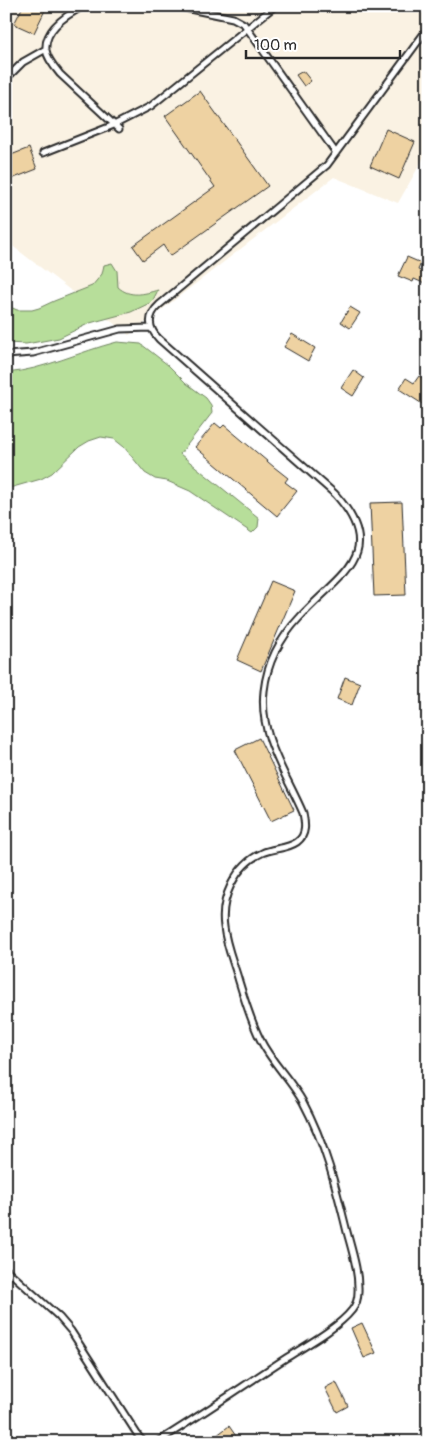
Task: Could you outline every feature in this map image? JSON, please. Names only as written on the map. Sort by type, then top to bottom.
[{"type":"lane","points":[[84,6],[55,27],[49,36],[46,49],[60,74],[117,127]]},
{"type":"lane","points":[[175,6],[233,18],[241,22],[248,29],[336,154]]},
{"type":"lane","points":[[43,153],[117,127],[151,106],[275,6]]},
{"type":"lane","points":[[157,1442],[320,1336],[350,1313],[357,1301],[356,1268],[327,1158],[301,1100],[267,1051],[254,1027],[228,946],[223,915],[225,901],[232,885],[246,864],[264,852],[295,844],[304,833],[305,822],[303,813],[267,734],[263,711],[264,689],[274,655],[288,631],[316,600],[344,574],[356,556],[359,545],[358,532],[354,521],[335,494],[158,340],[150,328],[150,319],[156,307],[320,171],[336,154],[428,28]]},
{"type":"lane","points":[[6,79],[23,62],[46,49]]},
{"type":"lane","points":[[6,355],[33,353],[120,329],[150,328]]},
{"type":"lane","points":[[6,1269],[59,1317],[71,1331],[144,1442]]},
{"type":"shaded area","points":[[6,6],[428,6],[428,150],[398,203],[334,177],[129,335],[6,241]]},
{"type":"green space","points":[[112,263],[117,271],[118,287],[132,294],[142,294],[158,290],[152,302],[131,312],[90,323],[59,338],[26,344],[6,343],[6,305],[17,310],[39,308],[92,286],[102,274],[104,265]]},
{"type":"green space","points":[[117,342],[141,344],[206,398],[211,405],[212,413],[180,454],[259,518],[258,527],[252,533],[190,491],[167,481],[155,479],[145,473],[124,447],[114,439],[101,437],[89,441],[79,447],[52,473],[41,479],[6,489],[6,373],[34,368]]},
{"type":"building","points":[[23,6],[47,6],[34,33],[14,24]]},
{"type":"building","points":[[303,71],[311,81],[304,86],[296,75]]},
{"type":"building","points":[[200,91],[268,186],[170,256],[163,245],[143,260],[133,246],[215,187],[165,116]]},
{"type":"building","points":[[386,129],[415,142],[399,179],[370,166]]},
{"type":"building","points":[[29,148],[37,169],[9,180],[6,173],[6,157]]},
{"type":"building","points":[[407,257],[421,263],[418,270],[428,274],[428,285],[414,279],[413,282],[398,276]]},
{"type":"building","points":[[350,307],[360,313],[350,328],[341,322]]},
{"type":"building","points":[[292,334],[315,348],[308,361],[284,347]]},
{"type":"building","points":[[353,370],[364,378],[353,396],[341,388]]},
{"type":"building","points":[[419,376],[428,381],[428,399],[424,405],[399,389],[406,378],[414,383]]},
{"type":"building","points":[[215,423],[221,428],[224,425],[288,478],[285,482],[297,491],[277,516],[195,447]]},
{"type":"building","points":[[402,502],[406,595],[374,596],[370,503]]},
{"type":"building","points":[[271,581],[295,591],[261,671],[237,660]]},
{"type":"building","points":[[345,677],[360,683],[352,705],[337,699]]},
{"type":"building","points":[[259,738],[294,810],[271,821],[235,750]]},
{"type":"building","points":[[362,1323],[376,1353],[364,1358],[351,1328]]},
{"type":"building","points":[[336,1382],[348,1406],[337,1412],[325,1388]]},
{"type":"building","points":[[229,1426],[240,1442],[208,1442]]}]
